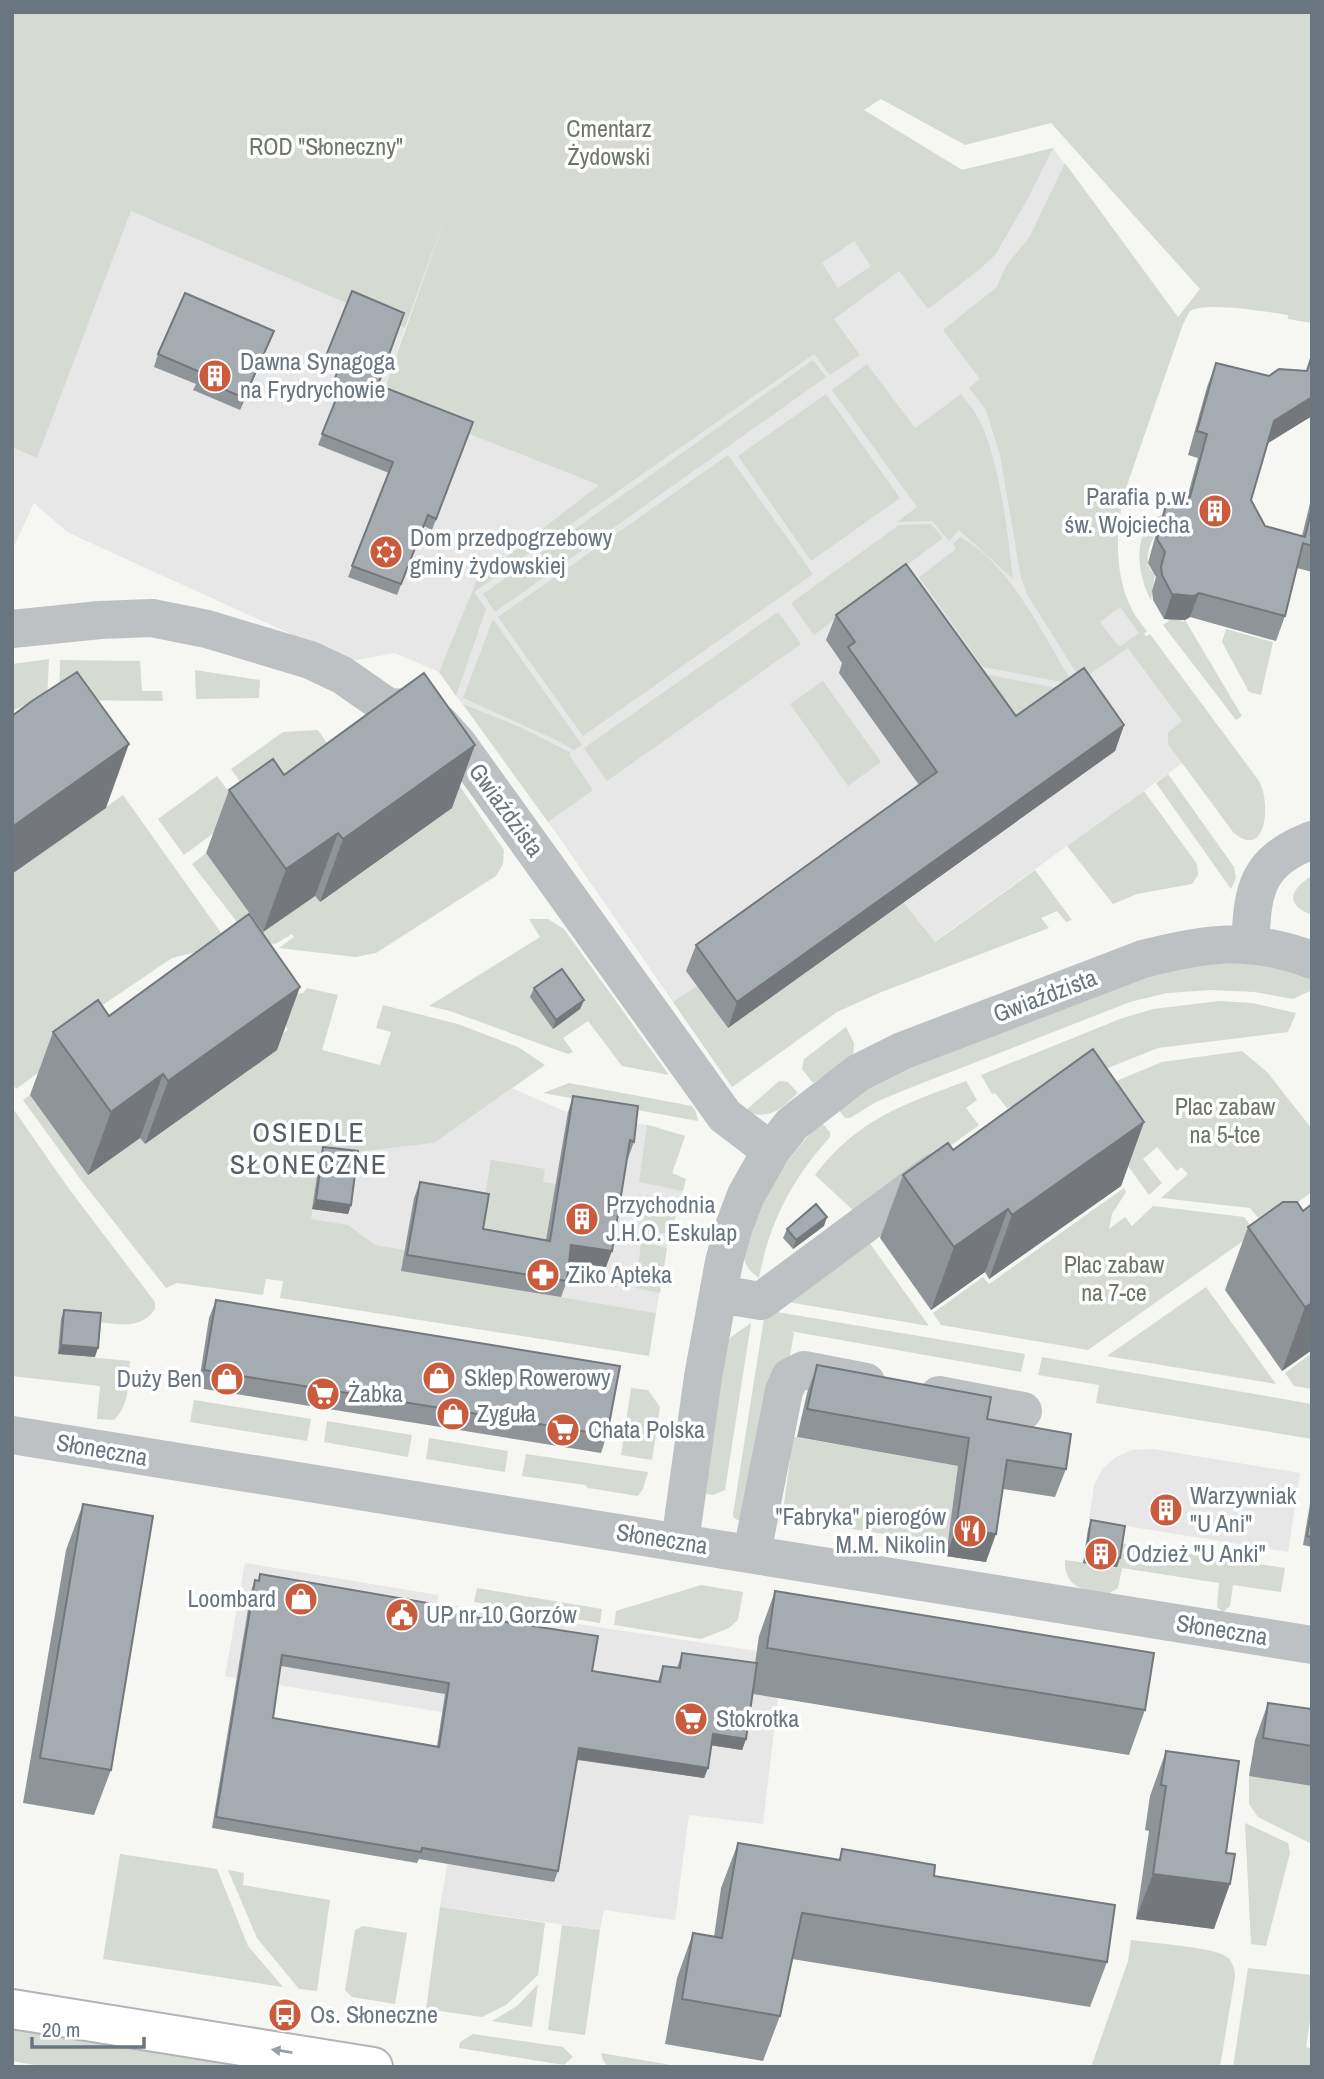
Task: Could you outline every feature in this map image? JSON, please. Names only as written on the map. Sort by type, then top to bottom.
[{"type":"main road","points":[[12,2008],[373,2067]]},
{"type":"street","name":"Gwiaździsta","points":[[12,629],[152,618],[207,629],[310,660],[342,675],[388,707],[415,708],[426,713],[458,744],[725,1116],[771,1151]]},
{"type":"street","points":[[1251,944],[1252,910],[1259,883],[1272,862],[1292,848],[1312,840]]},
{"type":"street","name":"Gwiaździsta","points":[[680,1542],[702,1377],[724,1262],[737,1218],[757,1171],[792,1124],[858,1073],[902,1051],[1143,959],[1223,943],[1251,944],[1294,953],[1312,960]]},
{"type":"street","points":[[718,1294],[761,1301],[958,1155]]},
{"type":"street","points":[[752,1553],[784,1391],[790,1377],[804,1370],[1023,1411]]},
{"type":"street","name":"Słoneczna","points":[[12,1435],[1312,1645]]},
{"type":"shaded area","points":[[863,110],[962,170],[1053,148],[1178,318],[1107,430],[1104,583],[1216,739],[732,1087],[554,830],[439,672],[395,653],[350,661],[66,531],[34,503],[12,550],[12,447],[37,457],[131,210],[405,328],[381,399]]},
{"type":"shaded area","points":[[512,1088],[564,1111],[653,1126],[685,1136],[672,1174],[686,1179],[667,1248],[656,1313],[220,1239],[301,1157],[434,1143]]},
{"type":"shaded area","points":[[1153,1449],[1300,1473],[1288,1552],[1089,1520],[1094,1485],[1103,1468],[1116,1457],[1132,1450]]},
{"type":"shaded area","points":[[245,1563],[438,1595],[438,1603],[757,1651],[750,1693],[778,1698],[763,1824],[689,1815],[675,1920],[604,1910],[600,1930],[440,1907],[472,1717],[225,1676]]},
{"type":"green space","points":[[12,12],[1312,12],[1312,323],[1288,319],[1288,315],[1238,308],[1209,307],[1190,311],[1183,324],[1125,491],[1119,520],[1120,574],[1133,611],[1147,631],[1144,634],[1150,634],[1263,790],[1263,826],[1253,840],[1244,839],[1233,832],[1168,744],[1168,733],[1182,721],[1128,648],[1081,680],[1028,596],[1021,578],[1000,455],[986,410],[969,388],[980,379],[943,330],[997,287],[1006,266],[1030,236],[1065,163],[1178,317],[1200,289],[1051,123],[965,145],[881,99],[864,110],[962,170],[1053,148],[995,255],[928,309],[899,271],[834,319],[860,355],[830,375],[814,354],[474,592],[486,609],[456,696],[439,672],[477,580],[599,485],[381,399],[448,209],[405,328],[131,211],[37,458],[12,447]],"holes":[[[854,241],[871,266],[838,288],[822,263]],[[1120,607],[1139,633],[1119,647],[1100,622]]]},
{"type":"green space","points":[[813,360],[826,377],[495,612],[483,594]]},
{"type":"green space","points":[[867,364],[915,428],[961,394],[974,410],[985,432],[997,472],[1013,579],[959,530],[949,541],[932,521],[897,522],[917,507],[832,390]]},
{"type":"green space","points":[[826,394],[900,498],[811,561],[738,456]]},
{"type":"green space","points":[[728,455],[813,574],[583,736],[498,617]]},
{"type":"green space","points":[[1169,512],[1155,534],[1148,552],[1150,568],[1155,574],[1151,600],[1140,562],[1142,537],[1148,526]]},
{"type":"green space","points":[[931,524],[943,538],[814,635],[791,603],[899,525]]},
{"type":"green space","points":[[960,537],[995,564],[1010,583],[1073,684],[983,667],[919,577],[956,549],[953,544]]},
{"type":"green space","points":[[778,612],[801,644],[607,781],[584,748]]},
{"type":"green space","points":[[1179,615],[1182,622],[1185,620],[1242,716],[1236,720],[1163,625],[1168,619]]},
{"type":"green space","points":[[493,619],[582,745],[574,750],[463,698]]},
{"type":"green space","points":[[1226,629],[1273,642],[1261,695],[1249,692],[1222,642]]},
{"type":"green space","points":[[49,659],[47,700],[34,701],[12,711],[12,664]]},
{"type":"green space","points":[[60,660],[140,661],[142,691],[162,691],[163,701],[59,700]]},
{"type":"green space","points":[[195,670],[260,680],[259,698],[196,699]]},
{"type":"green space","points":[[979,673],[1072,691],[992,752]]},
{"type":"green space","points":[[823,681],[881,762],[848,786],[790,704]]},
{"type":"green space","points":[[463,704],[520,727],[571,753],[569,755],[593,790],[548,822]]},
{"type":"green space","points":[[318,730],[331,749],[255,803],[231,769],[283,732]]},
{"type":"green space","points":[[432,746],[504,850],[503,864],[496,876],[376,953],[355,957],[279,948],[294,937],[292,934],[275,944],[251,940],[192,864],[206,853],[263,932],[315,896],[320,902]]},
{"type":"green space","points":[[1168,774],[1234,867],[1236,878],[1231,889],[1156,783]]},
{"type":"green space","points":[[217,776],[243,811],[184,855],[158,819]]},
{"type":"green space","points":[[1144,791],[1197,864],[1198,875],[1192,884],[1137,894],[1113,904],[1067,846]]},
{"type":"green space","points":[[123,795],[229,944],[172,958],[66,1030],[76,1045],[16,1089],[12,1083],[12,874]]},
{"type":"green space","points":[[1035,870],[1072,920],[1066,922],[1057,911],[1041,918],[1049,928],[879,993],[837,1012],[732,1087],[673,1002],[697,986],[728,1028],[903,902],[935,942]]},
{"type":"green space","points":[[1312,876],[1312,915],[1297,907],[1293,897],[1299,886]]},
{"type":"green space","points":[[529,919],[548,919],[564,929],[669,1075],[622,1066],[588,1021],[563,1038],[573,1052],[568,1054],[450,1011],[429,1006],[540,937]]},
{"type":"green space","points":[[1258,962],[1312,977],[1310,991],[1293,999],[1255,992],[1212,990],[1167,993],[1130,1002],[902,1091],[876,1102],[850,1118],[845,1118],[837,1108],[865,1086],[1171,966]]},
{"type":"green space","points":[[307,988],[338,995],[322,1050],[380,1065],[391,1032],[376,1028],[383,1005],[458,1024],[518,1047],[545,1065],[434,1143],[320,1156],[311,1219],[348,1225],[375,1245],[405,1250],[402,1270],[656,1313],[649,1356],[280,1298],[283,1281],[266,1279],[263,1295],[177,1283],[166,1288],[81,1180],[23,1100],[30,1095],[140,1138],[145,1144],[277,1050],[271,1041],[288,1030],[265,999],[303,993]]},
{"type":"green space","points":[[1219,1001],[1252,1003],[1296,1013],[1288,1032],[1158,1048],[1007,1108],[995,1093],[992,1094],[981,1075],[1120,1019],[1153,1009]]},
{"type":"green space","points":[[846,1027],[854,1043],[853,1056],[813,1083],[802,1069],[804,1059]]},
{"type":"green space","name":"Plac zabaw na 5-tce","points":[[1242,1051],[1267,1072],[1312,1129],[1312,1192],[1265,1226],[1250,1208],[1161,1198],[1188,1174],[1181,1167],[1177,1171],[1157,1147],[1143,1159],[1162,1183],[1149,1195],[1078,1097],[1162,1062]]},
{"type":"green space","points":[[779,1081],[788,1082],[798,1093],[774,1112],[761,1115],[745,1111]]},
{"type":"green space","points":[[966,1081],[977,1100],[966,1108],[979,1125],[857,1214],[815,1175],[831,1156],[865,1127],[901,1107]]},
{"type":"green space","points":[[569,1083],[692,1106],[698,1121],[543,1093]]},
{"type":"green space","points":[[12,1107],[69,1189],[155,1302],[155,1309],[143,1320],[129,1324],[98,1322],[58,1354],[130,1361],[126,1400],[114,1420],[97,1419],[100,1386],[12,1376]]},
{"type":"green space","points":[[821,1122],[830,1132],[830,1137],[804,1169],[784,1203],[769,1239],[759,1278],[749,1269],[745,1259],[746,1248],[762,1203],[798,1147]]},
{"type":"green space","points":[[647,1125],[685,1136],[672,1173],[686,1179],[683,1191],[639,1182]]},
{"type":"green space","points":[[491,1160],[545,1169],[543,1182],[556,1184],[544,1254],[477,1246]]},
{"type":"green space","name":"Plac zabaw na 7-ce","points":[[1124,1188],[1126,1192],[1112,1214],[1109,1229],[1125,1217],[1132,1226],[1153,1206],[1244,1217],[1256,1232],[1088,1350],[941,1325],[933,1313],[983,1277],[989,1284]]},
{"type":"green space","points":[[647,1195],[679,1203],[671,1234],[643,1231]]},
{"type":"green space","points":[[866,1238],[929,1326],[782,1301]]},
{"type":"green space","points":[[641,1242],[667,1248],[660,1293],[636,1288]]},
{"type":"green space","points":[[1206,1287],[1276,1384],[1107,1356]]},
{"type":"green space","points":[[771,1311],[1025,1354],[1021,1372],[790,1331],[794,1333],[789,1360],[740,1521],[734,1518],[733,1514],[764,1318]]},
{"type":"green space","points":[[751,1323],[725,1490],[713,1495],[700,1493],[725,1345],[731,1337]]},
{"type":"green space","points":[[1312,1353],[1312,1389],[1294,1386],[1285,1373]]},
{"type":"green space","points":[[1042,1357],[1312,1404],[1312,1439],[1096,1403],[1099,1385],[1038,1375]]},
{"type":"green space","points":[[631,1388],[648,1390],[660,1407],[652,1460],[621,1455]]},
{"type":"green space","points":[[194,1400],[311,1419],[307,1441],[190,1422]]},
{"type":"green space","points":[[327,1421],[412,1435],[408,1457],[324,1442]]},
{"type":"green space","points":[[784,1435],[963,1467],[947,1544],[782,1518],[790,1460]]},
{"type":"green space","points":[[429,1438],[508,1451],[505,1472],[426,1459]]},
{"type":"green space","points":[[526,1454],[648,1472],[638,1496],[522,1476]]},
{"type":"green space","points":[[1120,1543],[1285,1568],[1281,1592],[1233,1585],[1230,1606],[1223,1612],[1217,1607],[1219,1583],[1122,1568],[1118,1588],[1108,1594],[1084,1589],[1068,1577],[1065,1560],[1117,1567]]},
{"type":"green space","points":[[701,1585],[743,1592],[738,1620],[729,1628],[701,1639],[614,1625],[616,1611]]},
{"type":"green space","points":[[477,1588],[602,1609],[600,1623],[474,1602]]},
{"type":"green space","points":[[1249,1776],[1312,1786],[1312,1844],[1258,1817],[1249,1804]]},
{"type":"green space","points":[[1245,1823],[1288,1843],[1290,1853],[1266,1946],[1251,1944]]},
{"type":"green space","points":[[120,1854],[217,1869],[248,1946],[283,1987],[103,1959]]},
{"type":"green space","points":[[228,1870],[244,1873],[243,1885],[330,1900],[317,1991],[299,1989],[257,1938]]},
{"type":"green space","points":[[440,1907],[545,1923],[538,1975],[506,2005],[482,2017],[426,2009]]},
{"type":"green space","points":[[562,1925],[600,1930],[585,2035],[548,2030]]},
{"type":"green space","points":[[363,1926],[407,1933],[395,2004],[352,1997],[345,1990],[355,1930]]},
{"type":"green space","points":[[1131,1940],[1210,1951],[1231,1961],[1235,1977],[1220,2067],[1091,2067],[1128,1961]]},
{"type":"green space","points":[[1248,1968],[1312,1975],[1312,2007],[1306,2047],[1312,2049],[1312,2067],[1233,2067]]},
{"type":"green space","points":[[538,1984],[532,2027],[492,2021],[517,2006]]},
{"type":"green space","points":[[12,2029],[251,2067],[46,2067],[12,2061]]},
{"type":"green space","points":[[473,2034],[563,2047],[573,2057],[564,2065],[459,2048],[460,2042]]},
{"type":"green space","points":[[601,2053],[683,2067],[608,2067]]},
{"type":"building","points":[[352,291],[404,313],[378,385],[473,422],[436,519],[428,515],[401,584],[352,566],[393,462],[322,434],[341,387],[333,383],[341,363],[326,356]]},
{"type":"building","points":[[185,293],[274,331],[244,398],[198,378],[200,372],[158,354]]},
{"type":"building","name":"Parafia p.w. św. Wojciecha","points":[[1312,355],[1312,397],[1274,421],[1251,500],[1265,526],[1305,537],[1312,507],[1312,546],[1303,543],[1285,616],[1199,593],[1194,596],[1172,594],[1162,575],[1165,552],[1157,539],[1166,505],[1190,497],[1207,434],[1197,431],[1216,363],[1269,376],[1279,369],[1307,371]]},
{"type":"building","points":[[906,564],[1016,716],[1084,668],[1124,725],[737,1002],[696,945],[937,772],[848,647],[855,642],[836,615]]},
{"type":"building","points":[[77,672],[129,744],[12,827],[12,716]]},
{"type":"building","points":[[424,673],[475,745],[343,839],[338,833],[286,869],[229,790],[273,759],[284,775]]},
{"type":"building","points":[[249,914],[300,987],[168,1081],[163,1074],[111,1112],[53,1032],[98,1000],[109,1016]]},
{"type":"building","points":[[562,969],[584,1000],[556,1020],[534,988]]},
{"type":"building","points":[[1093,1049],[1144,1122],[1012,1215],[1008,1209],[954,1247],[903,1175],[948,1143],[953,1150]]},
{"type":"building","points":[[573,1096],[638,1106],[634,1142],[630,1140],[612,1251],[571,1245],[567,1281],[407,1255],[420,1182],[489,1194],[483,1229],[550,1241]]},
{"type":"building","points":[[323,1147],[358,1151],[351,1205],[316,1200]]},
{"type":"building","points":[[1283,1202],[1297,1202],[1303,1211],[1312,1204],[1312,1303],[1305,1307],[1248,1227]]},
{"type":"building","points":[[816,1204],[827,1217],[796,1240],[787,1229]]},
{"type":"building","points":[[216,1300],[620,1366],[607,1435],[204,1370]]},
{"type":"building","points":[[64,1310],[101,1313],[98,1348],[61,1345]]},
{"type":"building","points":[[817,1365],[991,1397],[987,1419],[1071,1434],[1066,1469],[1007,1460],[996,1534],[956,1528],[969,1438],[807,1409]]},
{"type":"building","points":[[83,1504],[153,1516],[111,1770],[40,1758]]},
{"type":"building","points":[[1312,1504],[1312,1537],[1307,1536]]},
{"type":"building","name":"Odzież \"U Anki\"","points":[[1091,1520],[1125,1526],[1120,1558],[1086,1554]]},
{"type":"building","points":[[260,1574],[428,1603],[427,1610],[598,1636],[592,1671],[660,1682],[663,1666],[680,1668],[682,1653],[757,1663],[746,1739],[713,1734],[708,1768],[579,1748],[558,1871],[422,1848],[421,1852],[216,1817],[255,1580],[259,1581]],"holes":[[[282,1655],[449,1683],[439,1747],[273,1718]]]},
{"type":"building","points":[[775,1591],[1154,1653],[1145,1710],[767,1648]]},
{"type":"building","points":[[1268,1703],[1312,1709],[1312,1746],[1263,1738]]},
{"type":"building","points":[[1166,1751],[1239,1761],[1226,1853],[1235,1854],[1230,1884],[1153,1874],[1166,1786],[1161,1785]]},
{"type":"building","points":[[738,1843],[840,1860],[842,1849],[935,1865],[934,1876],[1115,1905],[1107,1962],[802,1913],[780,2016],[682,1999],[693,1933],[722,1938]]},
{"type":"place","name":"Dawna Synagoga na Frydrychowie","points":[[215,376]]},
{"type":"place","name":"Parafia p.w. św. Wojciecha","points":[[1215,511]]},
{"type":"place","name":"Dom przedpogrzebowy gminy żydowskiej","points":[[386,552]]},
{"type":"place","name":"Przychodnia J.H.O. Eskulap","points":[[582,1219]]},
{"type":"place","name":"Ziko Apteka","points":[[543,1275]]},
{"type":"place","name":"Sklep Rowerowy","points":[[439,1378]]},
{"type":"place","name":"Duży Ben","points":[[227,1379]]},
{"type":"place","name":"Żabka","points":[[323,1394]]},
{"type":"place","name":"Zyguła","points":[[453,1414]]},
{"type":"place","name":"Chata Polska","points":[[563,1430]]},
{"type":"place","name":"Warzywniak \"U Ani\"","points":[[1166,1510]]},
{"type":"place","name":"\"Fabryka\" pierogów M.M. Nikolin","points":[[970,1531]]},
{"type":"place","name":"Odzież \"U Anki\"","points":[[1101,1554]]},
{"type":"place","name":"Loombard","points":[[301,1599]]},
{"type":"place","name":"UP nr 10 Gorzów","points":[[402,1615]]},
{"type":"place","name":"Stokrotka","points":[[691,1719]]},
{"type":"place","name":"Os. Słoneczne","points":[[285,2015]]},
{"type":"district","name":"OSIEDLE SŁONECZNE","points":[[309,1148]]},
{"type":"park label","name":"Cmentarz Żydowski","points":[[609,143]]},
{"type":"park label","name":"ROD \"Słoneczny\"","points":[[326,147]]}]
